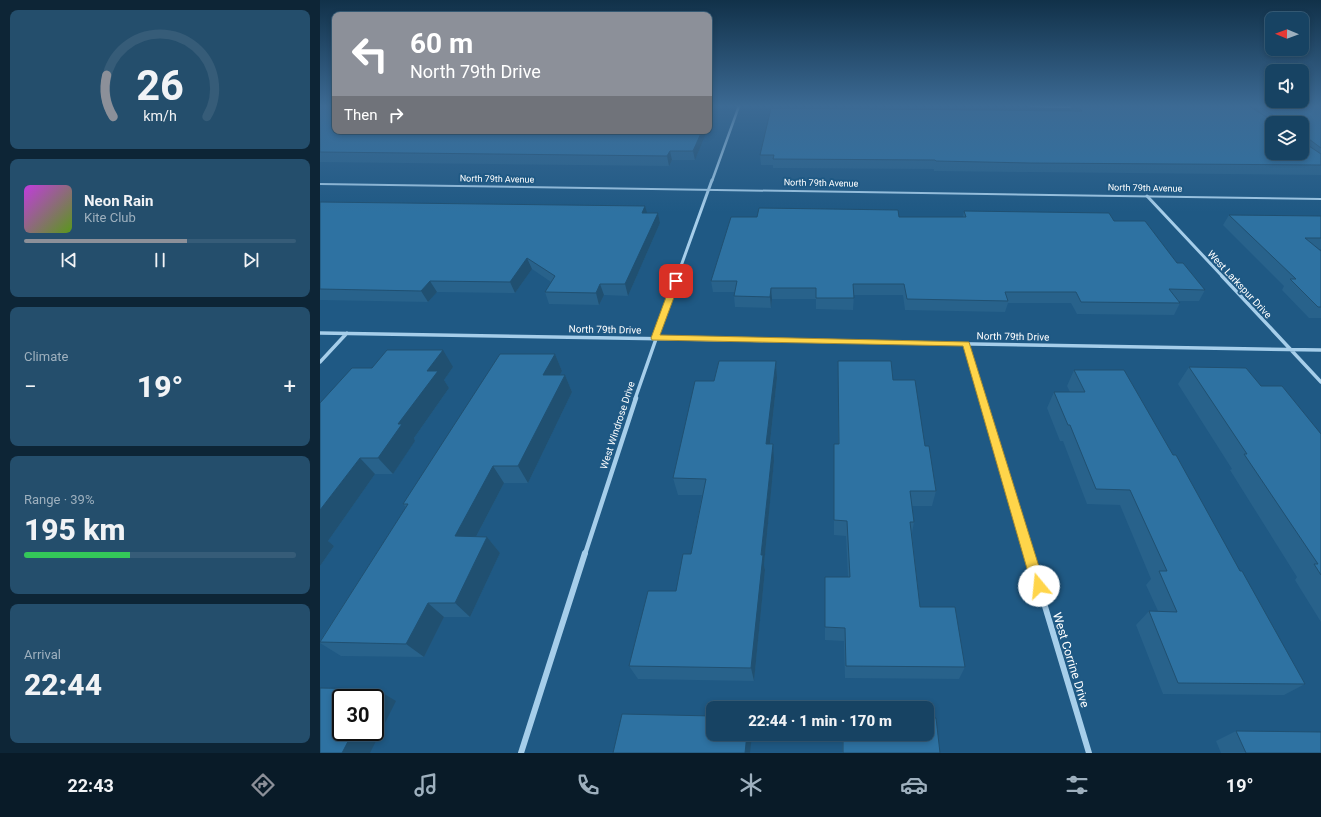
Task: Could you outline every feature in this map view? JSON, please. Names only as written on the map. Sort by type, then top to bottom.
[{"type":"street","name":"West Windrose Drive","points":[[521,753],[655,338],[726,141]]},
{"type":"street","name":"North 79th Avenue","points":[[320,184],[1321,199]]},
{"type":"street","name":"West Larkspur Drive","points":[[1147,196],[1321,382]]},
{"type":"street","name":"North 79th Drive","points":[[320,333],[1321,350]]},
{"type":"street","points":[[320,362],[347,334]]},
{"type":"street","name":"West Corrine Drive","points":[[966,344],[1089,753]]},
{"type":"building","points":[[320,141],[697,141],[693,151],[670,151],[667,156],[320,152]]},
{"type":"building","points":[[763,141],[1265,141],[1265,160],[1309,160],[1309,146],[1321,154],[1321,165],[773,159],[774,155],[760,155]]},
{"type":"building","points":[[1312,141],[1321,141],[1321,148]]},
{"type":"building","points":[[320,202],[645,206],[642,213],[658,213],[625,284],[600,284],[596,293],[545,292],[555,276],[527,258],[510,282],[430,281],[421,291],[320,289]]},
{"type":"building","points":[[759,208],[898,210],[899,217],[966,217],[964,211],[1109,213],[1114,221],[1145,221],[1177,263],[1183,263],[1205,290],[1169,289],[1180,303],[1081,302],[1076,292],[1005,292],[1008,301],[907,299],[904,284],[853,284],[854,298],[816,298],[816,288],[771,288],[770,297],[734,296],[737,281],[711,281],[731,217],[757,217]]},
{"type":"building","points":[[1229,215],[1321,216],[1321,238],[1305,238],[1321,251],[1321,307],[1318,307],[1290,279],[1296,279]]},
{"type":"building","points":[[387,350],[443,350],[427,371],[438,371],[398,424],[402,424],[378,458],[360,458],[320,510],[320,403],[352,368],[372,368]]},
{"type":"building","points":[[500,354],[555,354],[543,375],[565,375],[518,466],[493,466],[455,536],[487,537],[455,603],[428,603],[406,644],[320,642],[408,504],[403,504]]},
{"type":"building","points":[[719,361],[776,361],[766,444],[773,444],[751,668],[629,666],[648,591],[676,591],[683,554],[691,554],[706,479],[673,478],[695,381],[714,381]]},
{"type":"building","points":[[838,361],[891,361],[893,380],[915,380],[925,446],[929,446],[936,491],[910,491],[914,522],[910,522],[920,607],[955,607],[965,667],[846,666],[845,628],[825,627],[825,577],[850,577],[847,521],[834,520],[834,444],[839,444]]},
{"type":"building","points":[[1189,367],[1246,368],[1261,386],[1282,386],[1321,434],[1321,575],[1314,564],[1318,564],[1244,454],[1247,454]]},
{"type":"building","points":[[1074,370],[1124,370],[1173,455],[1176,455],[1305,684],[1178,683],[1149,611],[1177,612],[1159,571],[1167,571],[1130,490],[1096,489],[1070,425],[1068,425],[1054,392],[1085,392]]},
{"type":"building","points":[[320,688],[376,689],[332,689],[332,741],[348,741],[342,753],[320,753]]},
{"type":"building","points":[[622,714],[706,716],[706,741],[746,741],[745,753],[613,753]]},
{"type":"building","points":[[934,718],[936,718],[940,753],[843,753],[843,741],[934,741]]},
{"type":"building","points":[[1236,731],[1321,732],[1321,753],[1246,753]]},
{"type":"route","points":[[676,281],[655,338],[966,344],[1039,586]]}]
